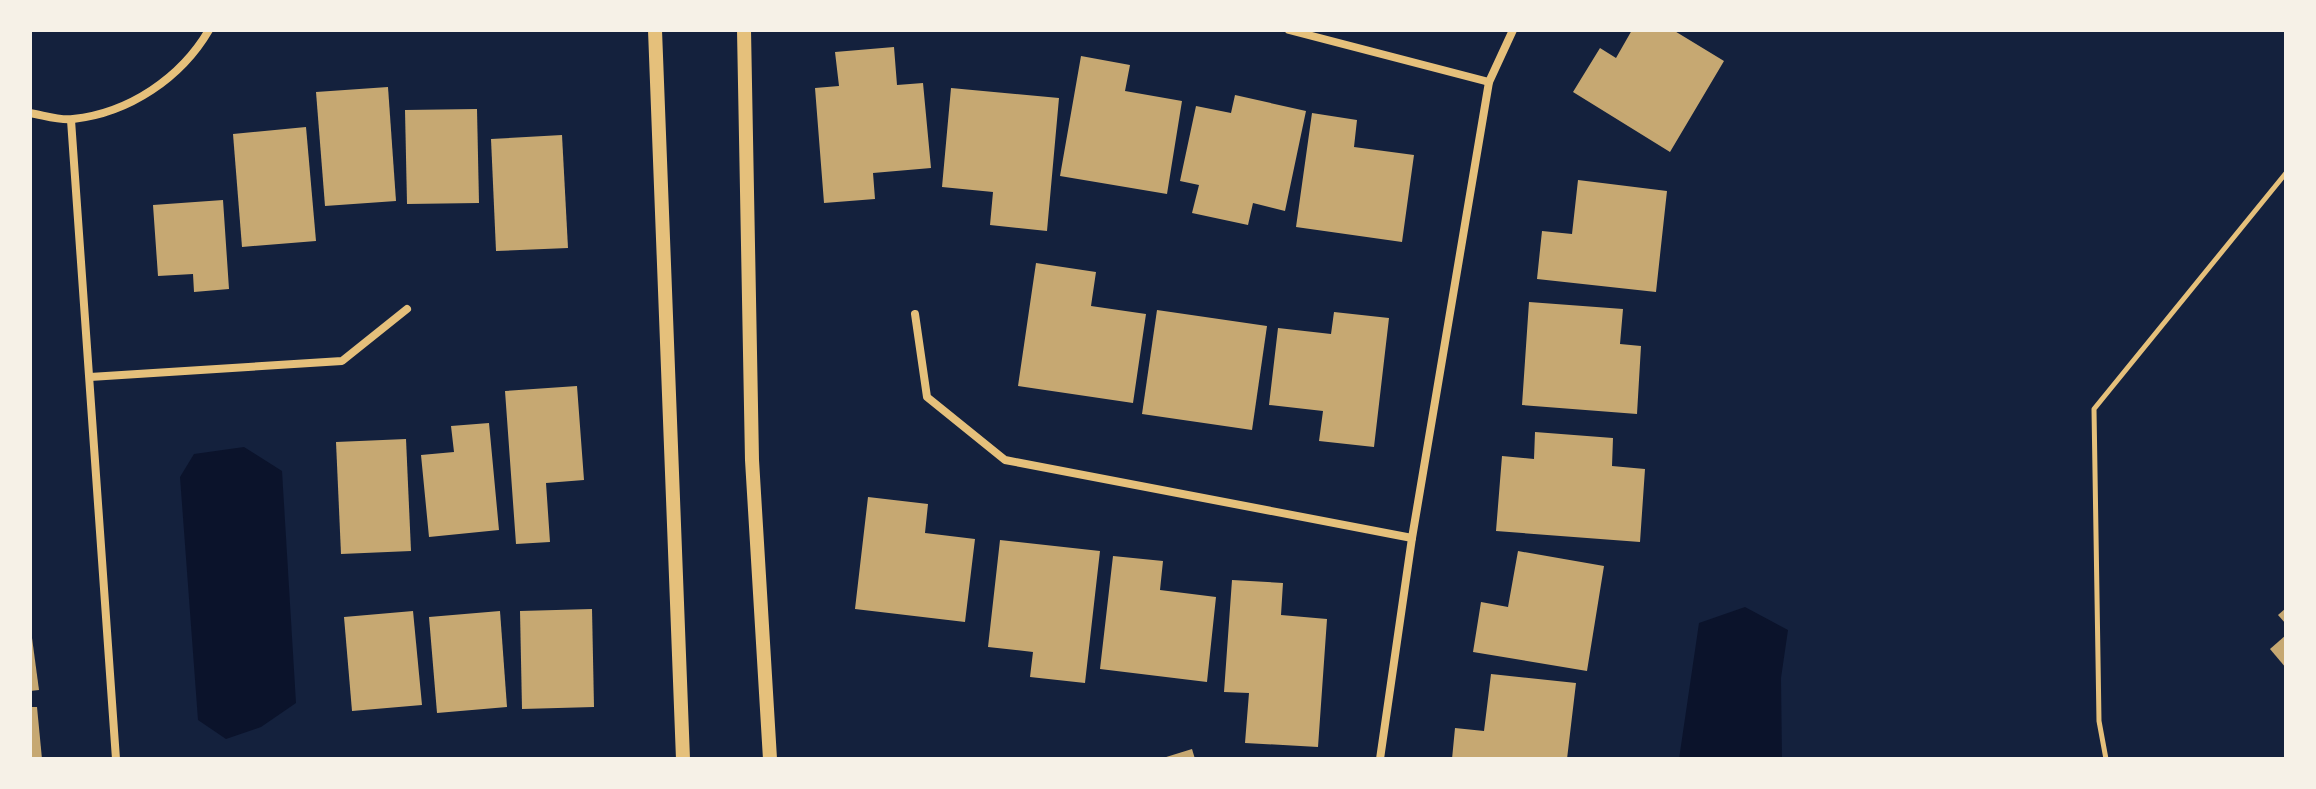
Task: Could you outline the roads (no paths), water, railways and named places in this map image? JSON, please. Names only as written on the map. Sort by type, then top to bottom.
[{"type":"street","points":[[30,113],[71,120],[113,109],[158,87],[195,53],[209,30]]},
{"type":"street","points":[[655,30],[683,759]]},
{"type":"street","points":[[744,30],[752,460],[770,759]]},
{"type":"street","points":[[1289,30],[1489,82]]},
{"type":"street","points":[[1380,759],[1412,538],[1489,82],[1513,30]]},
{"type":"street","points":[[71,120],[116,759]]},
{"type":"street","points":[[90,377],[342,361],[407,309]]},
{"type":"street","points":[[915,314],[927,397],[1005,460],[1412,538]]},
{"type":"water","points":[[244,447],[282,471],[296,703],[261,727],[226,739],[198,720],[180,477],[194,454]]},
{"type":"water","points":[[1745,607],[1788,630],[1781,678],[1782,759],[1679,759],[1699,623]]}]
